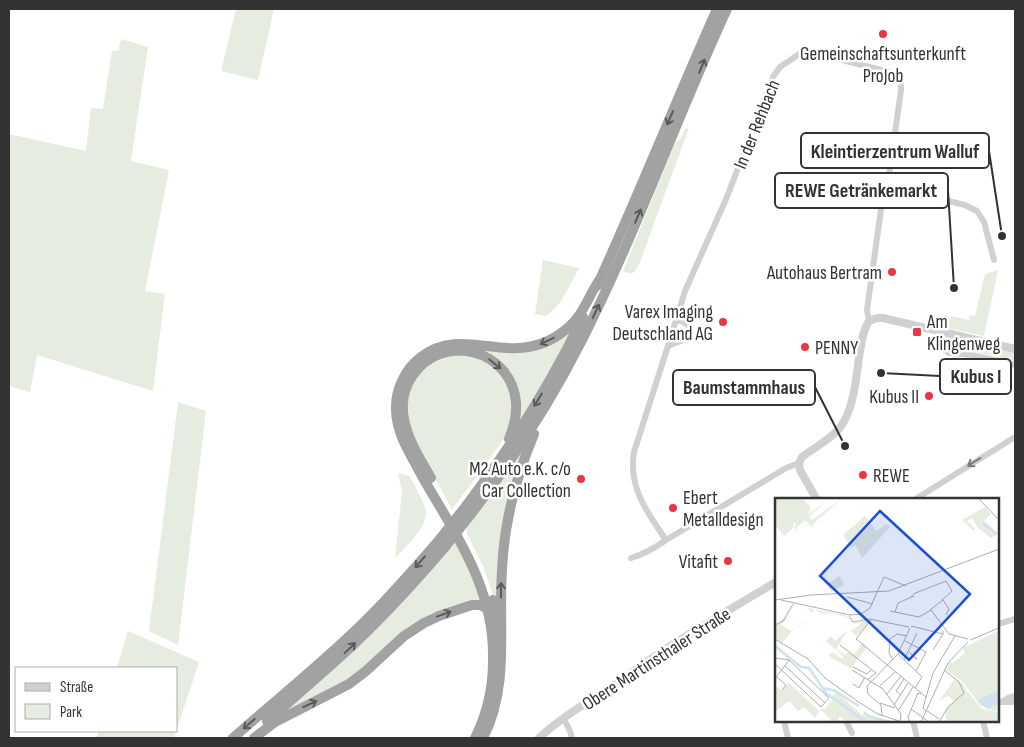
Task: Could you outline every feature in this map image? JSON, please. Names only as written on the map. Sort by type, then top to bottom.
[{"type":"highway","points":[[614,261],[717,9]]},
{"type":"highway","points":[[248,738],[324,672],[407,590],[442,543],[520,447],[549,401],[581,343],[605,281],[727,9]]},
{"type":"highway","points":[[469,510],[552,377],[605,281]]},
{"type":"highway","points":[[475,738],[485,714],[492,682],[493,645],[488,609],[482,588],[470,562],[400,434],[396,405],[400,384],[408,370],[417,360],[442,346],[464,344],[520,349],[550,340],[574,322],[583,310],[594,288],[605,281]]},
{"type":"highway","points":[[494,469],[515,421],[516,402],[510,381],[496,364],[475,353],[464,350],[451,351],[432,358],[417,370],[407,386],[403,406],[405,425],[412,443],[483,573],[494,604],[501,638]]},
{"type":"highway","points":[[483,738],[490,723],[498,696],[501,668],[501,572],[509,512],[516,482],[526,453],[549,401]]},
{"type":"highway","points":[[233,738],[364,623],[442,543]]},
{"type":"highway","points":[[254,738],[274,722],[339,690],[358,678],[404,636],[424,623],[472,605],[480,605],[488,609]]},
{"type":"street","name":"In der Rehbach","points":[[666,540],[641,500],[634,480],[633,460],[636,446],[686,291],[727,197],[770,83],[780,67],[799,54],[810,52],[889,72],[898,79],[901,90],[887,190]]},
{"type":"street","points":[[630,558],[645,553],[786,468],[798,463],[802,457],[838,430],[850,410],[854,391],[862,340],[867,325],[867,310],[883,195],[887,190],[893,188],[966,205],[978,211],[984,222],[994,260]]},
{"type":"street","points":[[867,325],[876,318],[883,318],[1015,348]]},
{"type":"street","points":[[668,346],[686,339],[691,332],[690,326],[676,320]]},
{"type":"street","points":[[938,331],[939,342],[949,353],[971,355],[1015,364]]},
{"type":"street","points":[[917,498],[1015,437]]},
{"type":"street","points":[[798,463],[816,498]]},
{"type":"street","name":"Obere Martinsthaler Straße","points":[[539,738],[673,645],[775,583]]},
{"type":"street","points":[[999,624],[1015,619]]},
{"type":"street","points":[[1000,702],[1015,696]]},
{"type":"street","points":[[1000,702],[1015,702]]},
{"type":"street","points":[[564,719],[572,738]]},
{"type":"street","points":[[784,722],[788,738]]},
{"type":"street","points":[[846,722],[852,733]]},
{"type":"street","points":[[913,722],[916,738]]},
{"type":"street","points":[[983,722],[987,738]]},
{"type":"green space","points":[[236,9],[274,9],[258,80],[221,71]]},
{"type":"green space","points":[[121,39],[148,47],[131,161],[169,170],[145,291],[165,294],[153,391],[37,355],[30,392],[9,386],[9,134],[86,151],[91,108],[103,109],[112,51],[118,51]]},
{"type":"green space","points":[[689,128],[640,262],[634,272],[627,273],[623,271],[675,143],[681,138],[685,129]]},
{"type":"green space","points":[[543,260],[579,268],[557,306],[546,316],[535,314]]},
{"type":"green space","points":[[998,270],[984,336],[942,327],[944,322],[949,323],[951,316],[969,320],[970,315],[975,316],[985,274]]},
{"type":"green space","points":[[575,324],[545,380],[517,426],[515,386],[475,349],[523,351]]},
{"type":"green space","points":[[950,338],[1015,352],[1015,361],[974,352],[949,350],[947,342]]},
{"type":"green space","points":[[452,353],[483,358],[505,378],[514,408],[508,433],[452,509],[412,438],[405,401],[419,370]]},
{"type":"green space","points":[[178,402],[206,411],[178,645],[149,631]]},
{"type":"green space","points":[[522,448],[524,453],[497,607],[484,568],[467,534],[466,526]]},
{"type":"green space","points":[[398,473],[410,476],[422,499],[426,512],[419,531],[395,558],[402,492]]},
{"type":"green space","points":[[457,540],[484,603],[446,610],[348,681],[281,716]]},
{"type":"green space","points":[[128,631],[199,662],[178,726],[178,667],[117,667]]},
{"type":"green space","points":[[99,732],[176,732],[174,738],[96,738]]},
{"type":"place","name":"Gemeinschaftsunterkunft ProJob","points":[[883,34]]},
{"type":"place","name":"Kleintierzentrum Walluf","points":[[1002,236]]},
{"type":"place","name":"Autohaus Bertram","points":[[892,272]]},
{"type":"place","name":"REWE Getränkemarkt","points":[[954,288]]},
{"type":"place","name":"Varex Imaging Deutschland AG","points":[[723,322]]},
{"type":"place","name":"Am Klingenweg","points":[[917,332]]},
{"type":"place","name":"PENNY","points":[[805,347]]},
{"type":"place","name":"Kubus I","points":[[881,373]]},
{"type":"place","name":"Kubus II","points":[[929,396]]},
{"type":"place","name":"Baumstammhaus","points":[[845,446]]},
{"type":"place","name":"REWE","points":[[863,475]]},
{"type":"place","name":"M2 Auto e.K. c/o Car Collection","points":[[581,479]]},
{"type":"place","name":"Ebert Metalldesign","points":[[673,508]]},
{"type":"place","name":"Vitafit","points":[[728,561]]}]
